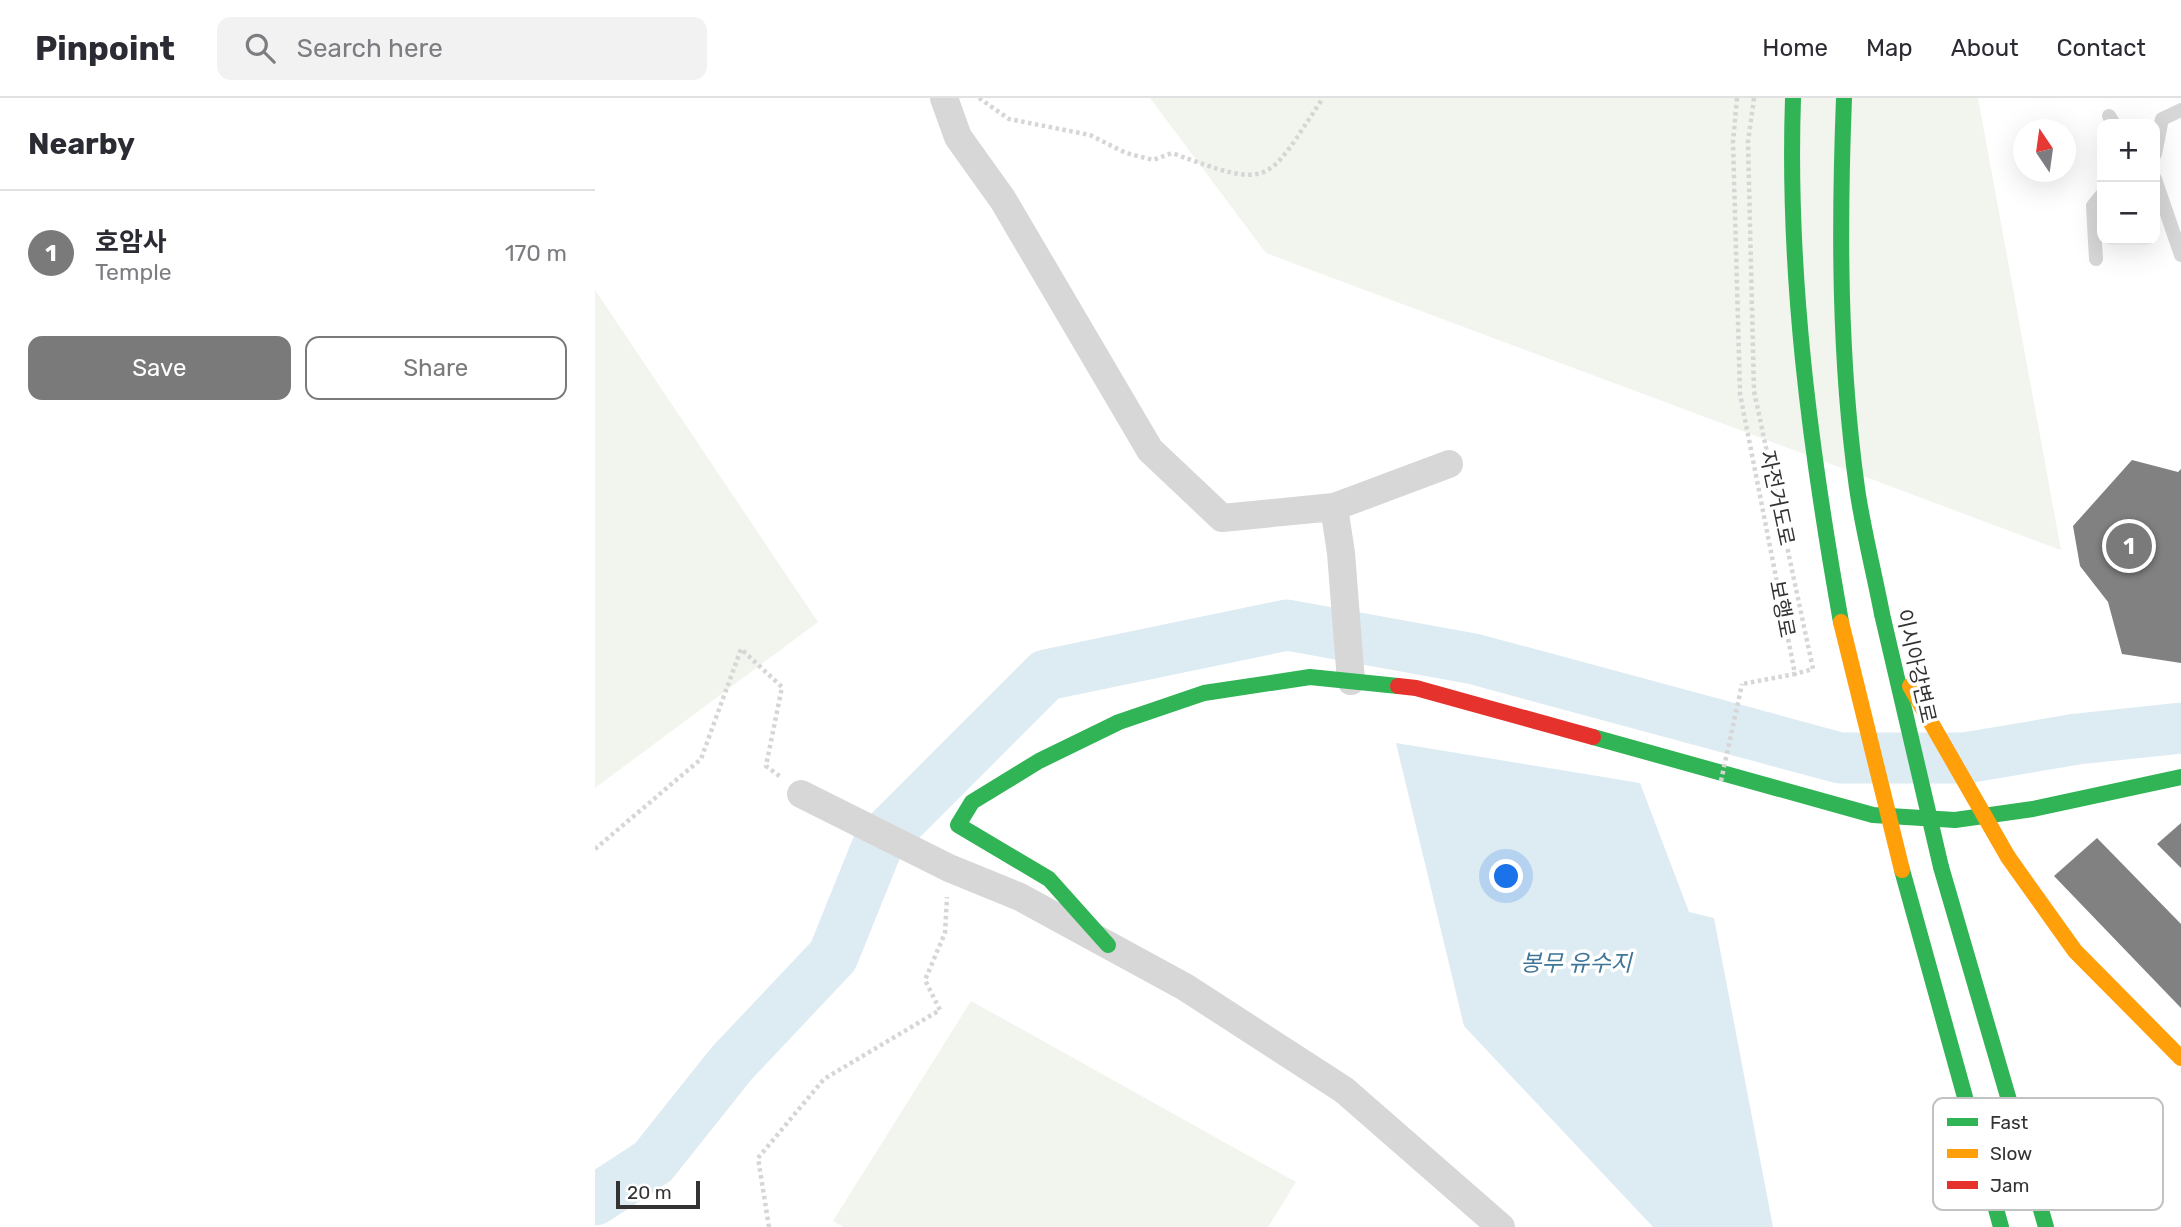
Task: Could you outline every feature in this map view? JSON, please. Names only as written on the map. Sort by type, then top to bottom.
[{"type":"main road","points":[[1793,98],[1792,241],[1812,459],[1842,622],[1902,870],[1965,1098]]},
{"type":"main road","name":"이시아강변로","points":[[1844,98],[1839,208],[1845,378],[1857,489],[1882,614],[1941,867],[2008,1098]]},
{"type":"main road","points":[[1890,649],[2008,857],[2075,951],[2181,1058]]},
{"type":"main road","points":[[1108,945],[1049,879],[958,825],[972,802],[1039,761],[1119,722],[1204,693],[1310,677],[1416,688],[1873,815],[1955,820],[2033,808],[2181,776]]},
{"type":"main road","points":[[1996,1210],[2001,1227]]},
{"type":"main road","name":"이시아강변로","points":[[2041,1210],[2046,1227]]},
{"type":"street","points":[[944,98],[958,137],[1003,200],[1150,450],[1222,518],[1334,508],[1448,464]]},
{"type":"street","points":[[1334,508],[1341,553],[1351,681]]},
{"type":"street","points":[[801,794],[949,868],[1020,897],[1185,987],[1345,1090],[1501,1227]]},
{"type":"lane","points":[[2160,129],[2162,119],[2181,110]]},
{"type":"lane","points":[[2156,182],[2181,255]]},
{"type":"lane","points":[[2097,201],[2093,206],[2097,259]]},
{"type":"path","points":[[979,98],[1009,119],[1090,135],[1126,153],[1153,160],[1172,153],[1233,175],[1263,175],[1283,160],[1323,98]]},
{"type":"path","name":"보행로","points":[[1737,98],[1733,142],[1740,394],[1795,674]]},
{"type":"path","name":"자전거도로","points":[[1754,98],[1748,142],[1754,391],[1813,669],[1795,674]]},
{"type":"path","points":[[595,849],[701,759],[741,649],[782,687],[766,766],[801,794]]},
{"type":"path","points":[[1721,781],[1742,684],[1795,674]]},
{"type":"path","points":[[769,1227],[758,1158],[824,1079],[940,1010],[925,980],[945,933],[949,868]]},
{"type":"shaded area","points":[[1150,98],[1978,98],[2061,550],[1266,253]]},
{"type":"shaded area","points":[[595,290],[818,622],[595,788]]},
{"type":"shaded area","points":[[971,1001],[1296,1182],[1268,1227],[843,1227],[833,1221]]},
{"type":"water","name":"봉무 유수지","points":[[1396,743],[1640,783],[1689,912],[1714,918],[1773,1227],[1653,1227],[1464,1026]]},
{"type":"building","points":[[2132,460],[2178,472],[2181,469],[2181,663],[2122,654],[2108,602],[2080,566],[2073,526]]},
{"type":"building","points":[[2181,823],[2181,868],[2157,844]]},
{"type":"building","points":[[2097,838],[2181,924],[2181,1008],[2054,876]]},
{"type":"waterway","points":[[595,1200],[653,1162],[731,1064],[833,956],[879,842],[1046,675],[1287,625],[1474,659],[1840,758],[1965,758],[2077,739],[2181,728]]},
{"type":"traffic: fast","points":[[1793,98],[1792,164],[1797,296],[1811,426],[1841,622]]},
{"type":"traffic: fast","points":[[1844,98],[1841,245],[1847,391],[1859,504],[1882,614]]},
{"type":"traffic: fast","points":[[1882,614],[1941,867]]},
{"type":"traffic: fast","points":[[1108,945],[1049,879],[958,825],[972,802],[1039,761],[1119,722],[1204,693],[1310,677],[1398,686]]},
{"type":"traffic: fast","points":[[1593,737],[1873,815],[1955,820],[2033,809],[2181,777]]},
{"type":"traffic: fast","points":[[1941,867],[2008,1098]]},
{"type":"traffic: fast","points":[[1902,870],[1965,1098]]},
{"type":"traffic: fast","points":[[1996,1210],[2001,1227]]},
{"type":"traffic: fast","points":[[2041,1210],[2046,1227]]},
{"type":"traffic: slow","points":[[1841,622],[1902,870]]},
{"type":"traffic: slow","points":[[1910,686],[2008,857]]},
{"type":"traffic: slow","points":[[2008,857],[2075,951],[2181,1058]]},
{"type":"traffic: jam","points":[[1398,686],[1416,688],[1593,737]]},
{"type":"place","name":"호암사","points":[[2129,546]]}]
